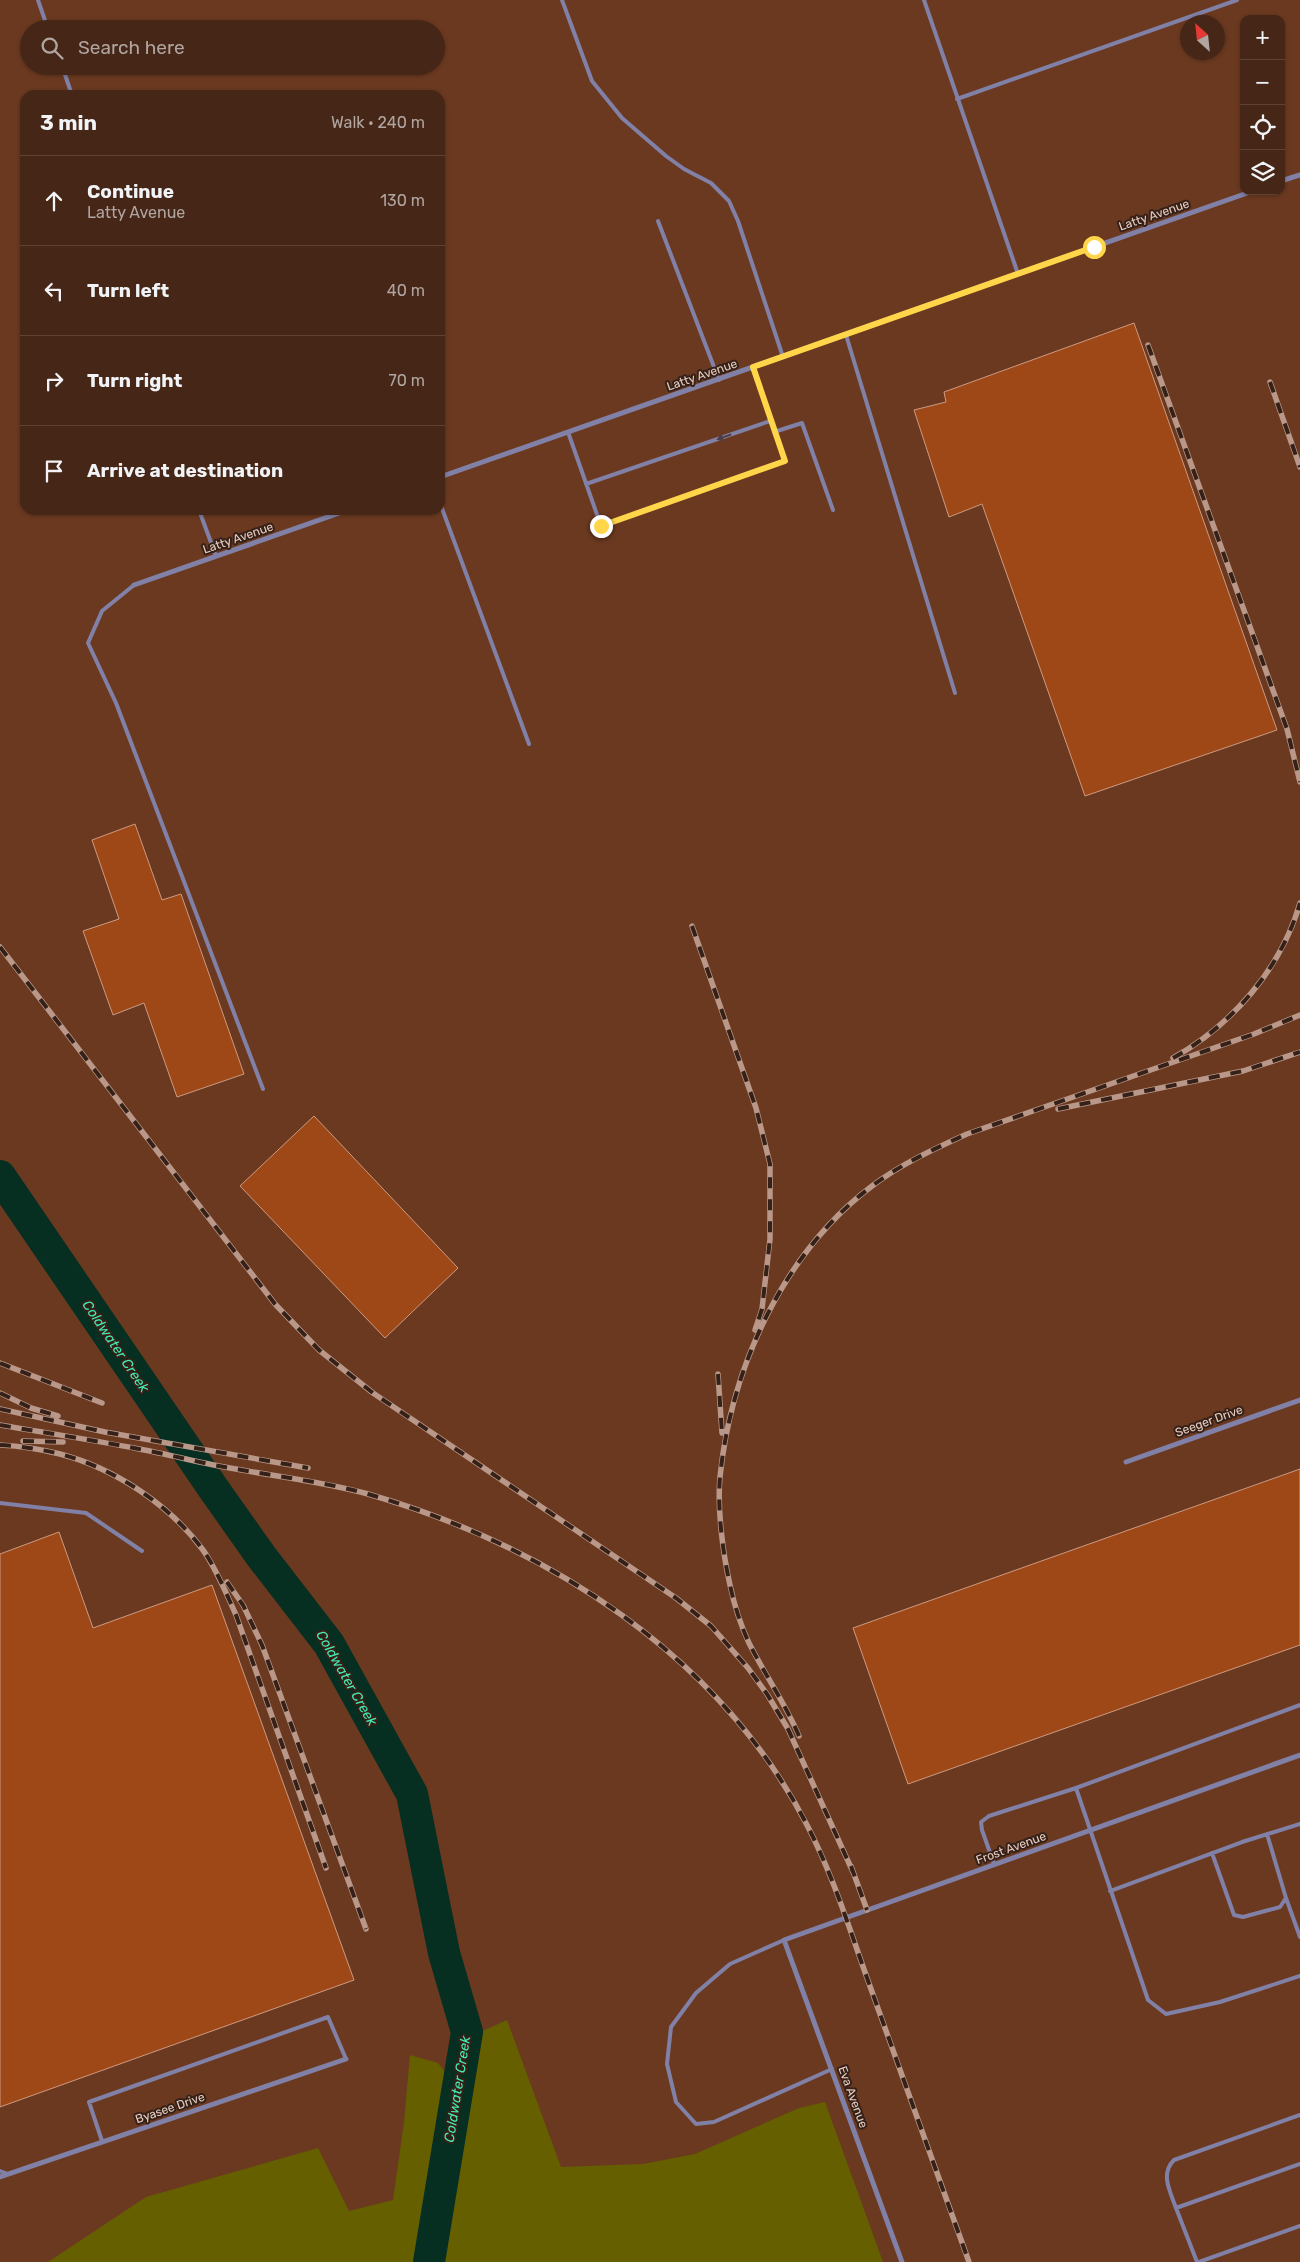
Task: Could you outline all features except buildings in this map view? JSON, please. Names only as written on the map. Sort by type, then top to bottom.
[{"type":"street","points":[[1285,180],[1300,174]]},
{"type":"street","name":"Latty Avenue","points":[[445,475],[1242,195]]},
{"type":"street","name":"Latty Avenue","points":[[134,585],[334,515]]},
{"type":"street","name":"Seeger Drive","points":[[1126,1462],[1300,1400]]},
{"type":"street","name":"Frost Avenue","points":[[784,1940],[1300,1754]]},
{"type":"street","name":"Eva Avenue","points":[[784,1940],[902,2262]]},
{"type":"street","name":"Byasee Drive","points":[[0,2177],[346,2059]]},
{"type":"lane","points":[[38,0],[45,20]]},
{"type":"lane","points":[[562,0],[592,81],[622,118],[684,169],[711,183],[729,202],[738,220],[783,357]]},
{"type":"lane","points":[[924,0],[956,99],[1018,274]]},
{"type":"lane","points":[[956,99],[1237,0]]},
{"type":"lane","points":[[65,75],[70,90]]},
{"type":"lane","points":[[658,221],[719,380]]},
{"type":"lane","points":[[846,335],[955,693]]},
{"type":"lane","points":[[568,432],[601,526],[785,461],[753,367]]},
{"type":"lane","points":[[586,484],[770,421]]},
{"type":"lane","points":[[774,432],[802,423],[833,510]]},
{"type":"lane","points":[[201,515],[216,556]]},
{"type":"lane","points":[[444,515],[529,744]]},
{"type":"lane","points":[[134,585],[102,611],[88,643],[116,703],[263,1089]]},
{"type":"lane","points":[[0,1503],[86,1513],[142,1551]]},
{"type":"lane","points":[[994,1864],[981,1822],[989,1816],[1076,1788],[1300,1705]]},
{"type":"lane","points":[[1076,1788],[1148,2000],[1166,2014],[1220,2002],[1300,1976]]},
{"type":"lane","points":[[1110,1891],[1212,1853],[1300,1824]]},
{"type":"lane","points":[[1267,1834],[1300,1937]]},
{"type":"lane","points":[[1212,1853],[1234,1915],[1242,1917],[1280,1908],[1286,1898]]},
{"type":"lane","name":"Frost Avenue","points":[[784,1940],[730,1964],[696,1993],[671,2027],[667,2064],[676,2102],[696,2124],[714,2122],[832,2069]]},
{"type":"lane","points":[[102,2141],[89,2102],[328,2017],[346,2059]]},
{"type":"lane","points":[[1300,2115],[1174,2160],[1167,2167],[1166,2178],[1198,2262],[1300,2226]]},
{"type":"lane","points":[[1176,2208],[1300,2164]]},
{"type":"lane","points":[[0,2171],[8,2174]]},
{"type":"shaded area","points":[[0,0],[1300,0],[1300,2262],[0,2262]]},
{"type":"shaded area","points":[[507,2020],[561,2167],[643,2164],[695,2154],[799,2108],[825,2102],[883,2262],[443,2262],[478,2033]]},
{"type":"shaded area","points":[[410,2055],[438,2063],[447,2074],[421,2262],[48,2262],[146,2197],[318,2148],[349,2211],[393,2200],[404,2122]]},
{"type":"waterway","name":"Coldwater Creek","points":[[0,1176],[213,1488],[261,1556],[329,1644],[412,1794],[444,1953],[467,2032],[429,2262]]},
{"type":"railway","points":[[1148,345],[1287,729],[1300,782]]},
{"type":"railway","points":[[1270,382],[1300,467]]},
{"type":"railway","points":[[1173,1058],[1195,1045],[1215,1029],[1252,993],[1280,950],[1292,927],[1300,903]]},
{"type":"railway","points":[[692,926],[756,1108],[770,1164],[770,1239],[762,1309],[755,1330]]},
{"type":"railway","points":[[0,947],[275,1304],[319,1350],[373,1393],[676,1598],[711,1626],[748,1668],[767,1694],[788,1729],[853,1872]]},
{"type":"railway","points":[[799,1736],[788,1712],[749,1643],[736,1607],[725,1560],[721,1531],[719,1490],[726,1436],[736,1395],[749,1355],[767,1316],[788,1279],[812,1244],[840,1213],[872,1186],[894,1171],[942,1145],[967,1134],[1254,1034],[1300,1015]]},
{"type":"railway","points":[[1058,1109],[1243,1071],[1300,1052]]},
{"type":"railway","points":[[0,1363],[102,1403]]},
{"type":"railway","points":[[718,1374],[722,1433]]},
{"type":"railway","points":[[0,1393],[31,1408],[58,1416]]},
{"type":"railway","points":[[0,1409],[105,1432],[308,1468]]},
{"type":"railway","points":[[0,1425],[335,1486],[368,1494],[435,1516],[500,1544],[563,1577],[622,1615],[677,1659],[727,1709],[770,1764],[817,1845],[842,1906],[969,2262]]},
{"type":"railway","points":[[23,1441],[63,1442]]},
{"type":"railway","points":[[0,1445],[60,1454],[80,1460],[120,1479],[139,1490],[174,1518],[203,1550],[217,1574],[236,1615],[326,1868]]},
{"type":"railway","points":[[227,1582],[243,1605],[262,1645],[366,1929]]},
{"type":"railway","points":[[851,1866],[867,1910]]},
{"type":"route","points":[[601,526],[785,461],[753,367],[1094,247]]}]
